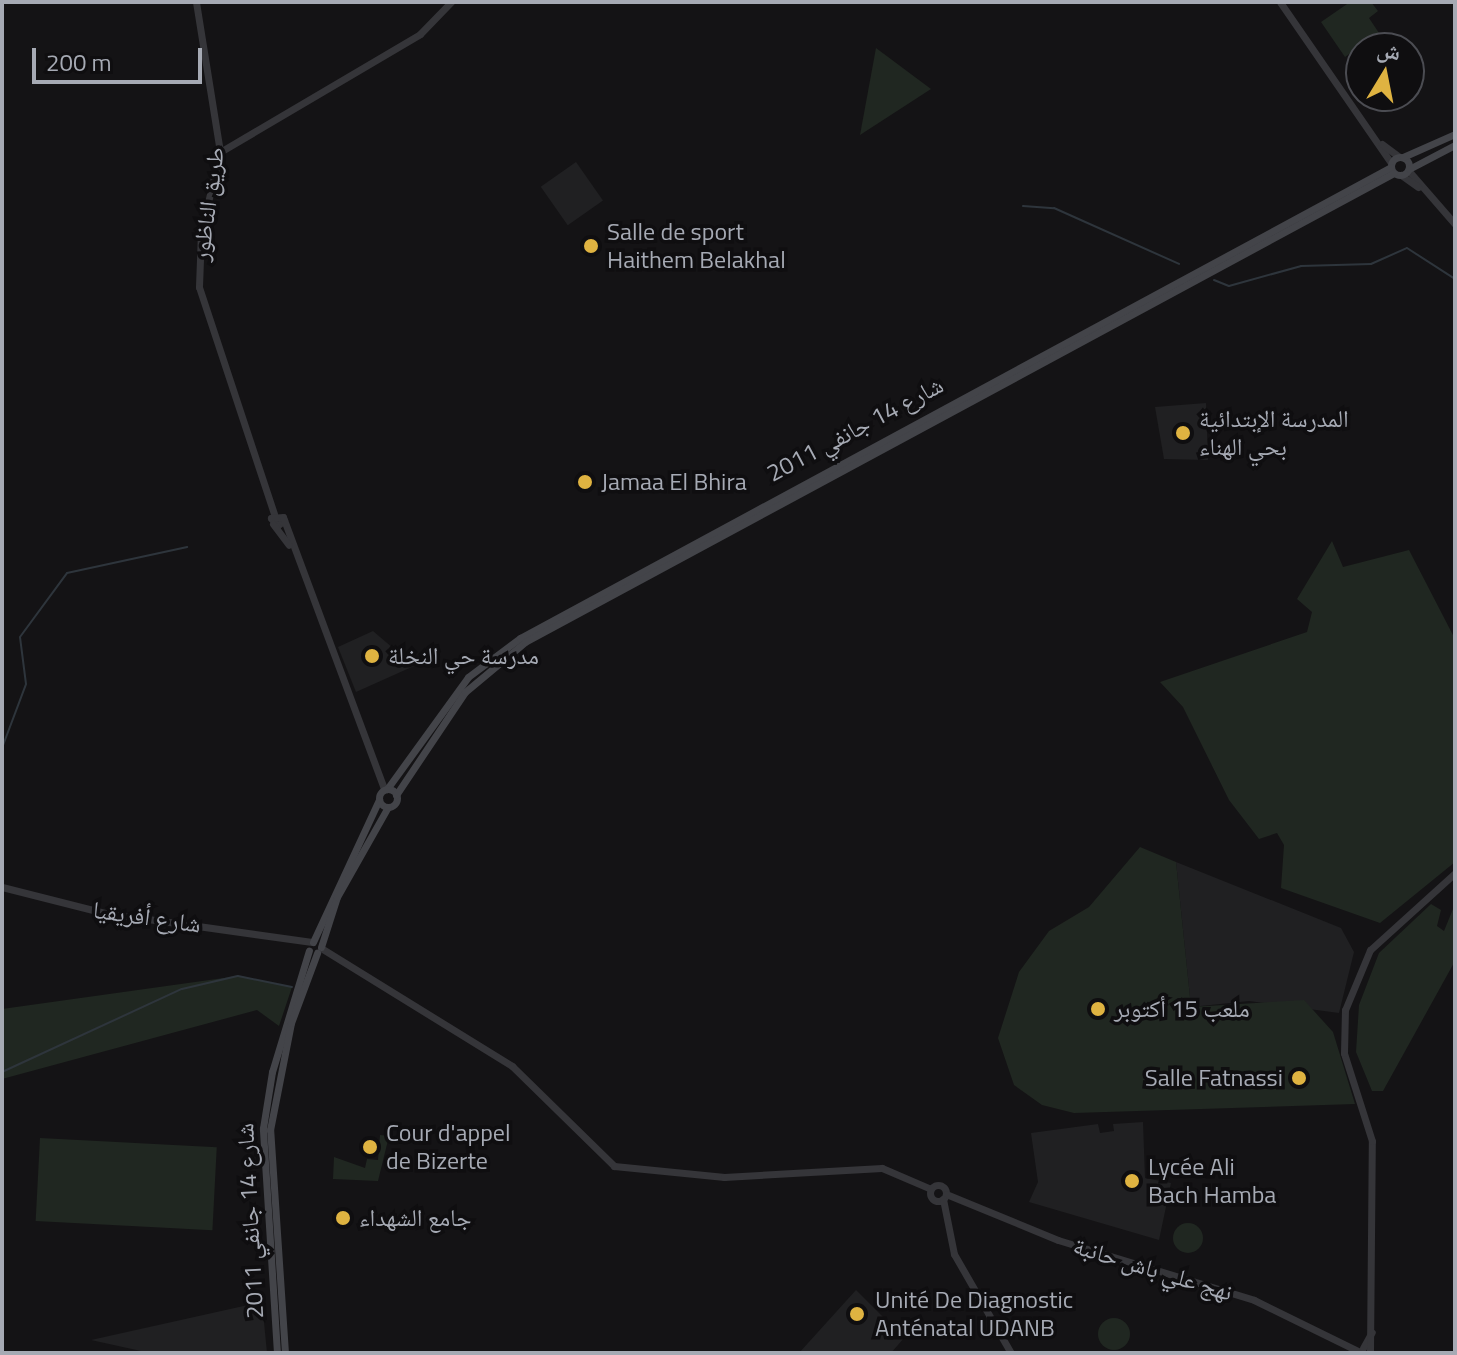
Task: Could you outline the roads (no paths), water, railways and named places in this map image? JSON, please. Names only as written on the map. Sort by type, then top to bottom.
[{"type":"main road","name":"شارع 14 جانفي 2011","points":[[1399,169],[1401,157],[1455,134]]},
{"type":"main road","name":"شارع 14 جانفي 2011","points":[[285,1353],[270,1130],[291,1023],[315,948],[379,800],[468,677],[520,638],[1399,169],[1455,145]]},
{"type":"main road","points":[[1399,169],[1401,157]]},
{"type":"main road","name":"شارع 14 جانفي 2011","points":[[277,1353],[263,1128],[275,1059],[337,897],[388,807],[465,692],[525,642],[1399,169]]},
{"type":"main road","points":[[386,789],[396,795]]},
{"type":"main road","points":[[379,800],[388,807]]},
{"type":"street","name":"طريق الناظور","points":[[196,2],[220,152],[201,232],[199,287],[290,547]]},
{"type":"street","points":[[220,152],[420,34],[451,2]]},
{"type":"street","points":[[1280,2],[1399,169],[1426,192],[1455,224]]},
{"type":"street","points":[[1380,143],[1401,157]]},
{"type":"street","points":[[279,516],[273,524],[290,547],[386,789]]},
{"type":"street","points":[[1364,1351],[1372,1332],[1372,1141],[1344,1053],[1345,1010],[1376,944],[1455,873]]},
{"type":"street","name":"شارع أفريقيا","points":[[2,887],[105,913],[293,939],[315,948],[478,1042],[560,1112],[599,1156],[622,1168],[724,1177],[882,1168],[931,1189]]},
{"type":"street","points":[[944,1197],[933,1199],[931,1189],[942,1186],[944,1197],[954,1254],[1011,1353]]},
{"type":"street","name":"نهج علي باش حانبة","points":[[944,1197],[1061,1242],[1254,1300],[1364,1351]]},
{"type":"waterway","points":[[1023,206],[1054,208],[1179,264]]},
{"type":"waterway","points":[[1214,280],[1229,286],[1301,266],[1371,264],[1407,248],[1455,279]]},
{"type":"waterway","points":[[2,748],[26,684],[20,637],[67,573],[187,547]]},
{"type":"waterway","points":[[2,1072],[182,989],[238,976],[292,987]]},
{"type":"place","name":"Salle de sport Haithem Belakhal","points":[[591,246]]},
{"type":"place","name":"المدرسة الإبتدائية بحي الهناء","points":[[1183,433]]},
{"type":"place","name":"Jamaa El Bhira","points":[[585,482]]},
{"type":"place","name":"مدرسة حي النخلة","points":[[372,656]]},
{"type":"place","name":"ملعب 15 أكتوبر","points":[[1098,1009]]},
{"type":"place","name":"Salle Fatnassi","points":[[1299,1078]]},
{"type":"place","name":"Cour d'appel de Bizerte","points":[[370,1147]]},
{"type":"place","name":"Lycée Ali Bach Hamba","points":[[1132,1181]]},
{"type":"place","name":"جامع الشهداء","points":[[343,1218]]},
{"type":"place","name":"Unité De Diagnostic Anténatal UDANB","points":[[857,1314]]}]
